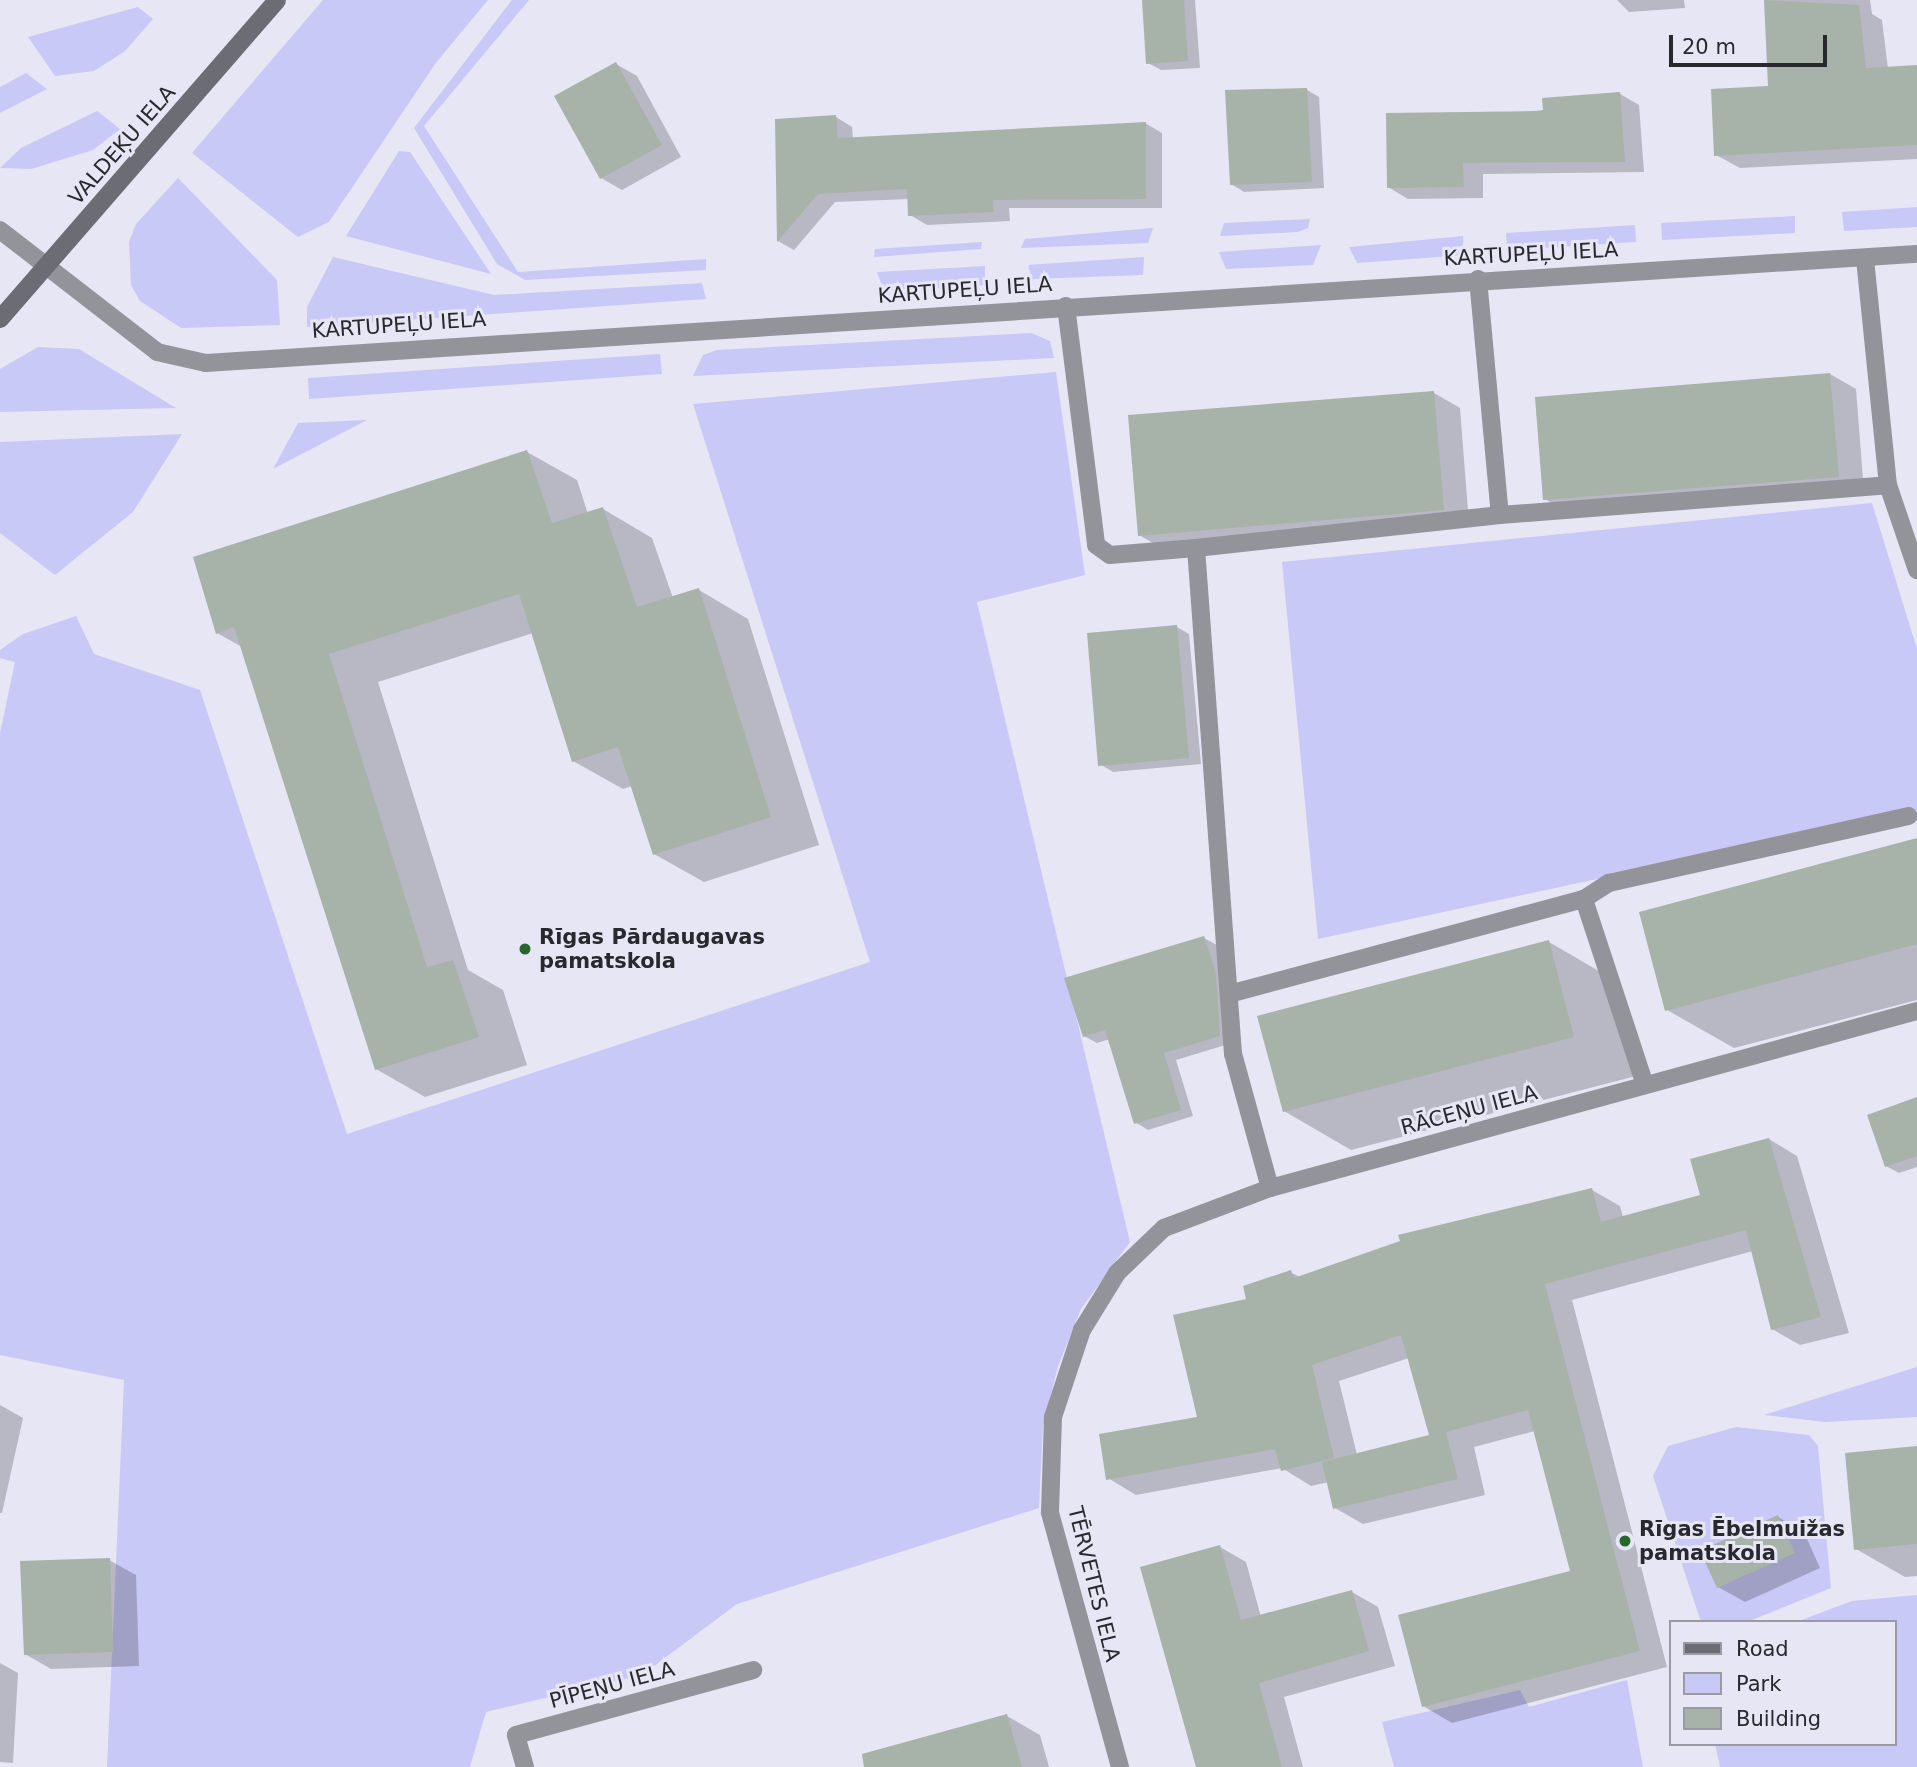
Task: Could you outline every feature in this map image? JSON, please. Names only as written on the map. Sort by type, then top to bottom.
[{"type":"street","name":"VALDEĶU IELA","points":[[0,319],[277,0]]},
{"type":"street","name":"KARTUPEĻU IELA","points":[[0,230],[157,352],[206,363],[1478,279],[1917,254]]},
{"type":"street","points":[[1865,259],[1888,485],[1917,570]]},
{"type":"street","points":[[1478,279],[1500,515]]},
{"type":"street","points":[[1066,306],[1096,545],[1110,555],[1500,515],[1888,485]]},
{"type":"street","points":[[1196,548],[1233,1054],[1270,1188]]},
{"type":"street","points":[[1229,994],[1584,899],[1609,883],[1909,816]]},
{"type":"street","points":[[1584,899],[1645,1085]]},
{"type":"street","name":"RĀCEŅU IELA","points":[[1082,1331],[1117,1273],[1164,1228],[1270,1188],[1917,1011]]},
{"type":"street","name":"TĒRVETES IELA","points":[[1082,1331],[1053,1417],[1050,1511],[1119,1767]]},
{"type":"street","name":"PĪPEŅU IELA","points":[[525,1767],[516,1735],[753,1670]]},
{"type":"green space","points":[[323,0],[488,0],[435,64],[329,222],[298,237],[192,153]]},
{"type":"green space","points":[[512,0],[529,0],[424,126],[518,272],[706,259],[706,270],[525,280],[497,264],[414,128]]},
{"type":"green space","points":[[138,7],[153,19],[125,51],[94,71],[55,76],[28,37]]},
{"type":"green space","points":[[26,73],[47,89],[0,113],[0,87]]},
{"type":"green space","points":[[97,111],[120,129],[93,150],[31,169],[0,168],[21,148]]},
{"type":"green space","points":[[399,151],[410,152],[491,274],[346,236]]},
{"type":"green space","points":[[178,178],[277,280],[280,325],[181,328],[140,301],[131,285],[129,242],[136,224]]},
{"type":"green space","points":[[1917,207],[1917,227],[1844,231],[1842,212]]},
{"type":"green space","points":[[1795,216],[1795,233],[1662,240],[1661,223]]},
{"type":"green space","points":[[1310,219],[1308,228],[1298,232],[1220,236],[1224,223]]},
{"type":"green space","points":[[1635,225],[1636,242],[1507,250],[1506,233]]},
{"type":"green space","points":[[1153,228],[1148,243],[1021,248],[1025,239]]},
{"type":"green space","points":[[1463,236],[1464,255],[1357,263],[1349,247]]},
{"type":"green space","points":[[982,242],[981,249],[874,257],[875,249]]},
{"type":"green space","points":[[1321,245],[1313,265],[1226,269],[1219,252]]},
{"type":"green space","points":[[333,257],[494,295],[702,283],[706,299],[307,327],[307,307]]},
{"type":"green space","points":[[1144,257],[1143,275],[1032,279],[1028,265]]},
{"type":"green space","points":[[985,266],[985,285],[884,291],[877,272]]},
{"type":"green space","points":[[1031,333],[1050,341],[1054,358],[693,376],[703,355],[717,350]]},
{"type":"green space","points":[[38,347],[79,349],[176,408],[0,412],[0,369]]},
{"type":"green space","points":[[660,354],[662,374],[309,399],[308,378]]},
{"type":"green space","name":"Rīgas Pārdaugavas pamatskola","points":[[1056,372],[1085,575],[977,602],[1130,1242],[1081,1309],[1058,1366],[1043,1426],[1039,1508],[737,1604],[642,1675],[486,1712],[470,1767],[107,1767],[124,1380],[0,1355],[0,733],[15,662],[0,658],[0,650],[23,634],[76,616],[94,654],[200,690],[347,1134],[870,962],[693,404]]},
{"type":"green space","points":[[367,420],[273,469],[298,423]]},
{"type":"green space","points":[[182,434],[133,512],[55,575],[0,533],[0,442]]},
{"type":"green space","points":[[1872,503],[1917,649],[1917,810],[1318,939],[1282,562]]},
{"type":"green space","points":[[1917,1367],[1917,1417],[1825,1422],[1764,1415]]},
{"type":"green space","points":[[1736,1427],[1809,1435],[1818,1446],[1831,1588],[1752,1620],[1700,1620],[1653,1476],[1668,1446]]},
{"type":"green space","points":[[1917,1595],[1917,1767],[1720,1767],[1715,1746],[1896,1746],[1896,1620],[1801,1620],[1852,1601]]},
{"type":"green space","points":[[1627,1680],[1643,1767],[1394,1767],[1382,1722],[1520,1690],[1529,1707]]},
{"type":"building","points":[[1142,0],[1184,0],[1188,61],[1146,64]]},
{"type":"building","points":[[1764,0],[1859,5],[1866,68],[1917,65],[1917,145],[1714,156],[1711,89],[1768,86]]},
{"type":"building","points":[[616,62],[662,145],[600,179],[554,96]]},
{"type":"building","points":[[1307,88],[1312,182],[1230,185],[1225,90]]},
{"type":"building","points":[[1620,92],[1625,162],[1463,163],[1464,187],[1387,188],[1386,113],[1536,111],[1543,110],[1542,98]]},
{"type":"building","points":[[836,115],[838,138],[1146,122],[1146,199],[993,200],[994,212],[908,216],[907,189],[818,194],[777,242],[775,119]]},
{"type":"building","points":[[1830,373],[1839,477],[1543,500],[1535,397]]},
{"type":"building","points":[[1434,391],[1444,510],[1138,536],[1128,415]]},
{"type":"building","points":[[527,450],[552,523],[603,507],[637,607],[699,588],[771,817],[653,855],[618,747],[572,762],[519,594],[329,654],[427,967],[453,960],[479,1037],[375,1070],[234,627],[216,634],[193,557]]},
{"type":"building","points":[[1177,625],[1189,758],[1098,766],[1087,633]]},
{"type":"building","points":[[1917,838],[1917,944],[1665,1011],[1639,912]]},
{"type":"building","points":[[1204,936],[1216,973],[1220,1036],[1164,1053],[1181,1110],[1134,1124],[1105,1030],[1083,1037],[1064,978]]},
{"type":"building","points":[[1549,940],[1574,1037],[1283,1112],[1257,1016]]},
{"type":"building","points":[[1917,1097],[1917,1156],[1885,1167],[1867,1115]]},
{"type":"building","points":[[1769,1138],[1821,1317],[1771,1330],[1746,1230],[1545,1284],[1640,1651],[1422,1707],[1398,1615],[1570,1571],[1528,1410],[1446,1432],[1458,1479],[1333,1509],[1322,1462],[1429,1435],[1401,1335],[1312,1365],[1334,1458],[1281,1471],[1275,1449],[1106,1480],[1099,1434],[1197,1417],[1173,1315],[1246,1299],[1243,1286],[1291,1270],[1294,1278],[1400,1241],[1398,1235],[1592,1188],[1601,1222],[1700,1195],[1690,1159]]},
{"type":"building","points":[[1917,1446],[1917,1544],[1854,1550],[1845,1453]]},
{"type":"building","points":[[1778,1515],[1795,1553],[1717,1588],[1700,1551]]},
{"type":"building","points":[[1220,1545],[1241,1620],[1352,1590],[1369,1651],[1259,1683],[1282,1767],[1196,1767],[1140,1567]]},
{"type":"building","points":[[110,1558],[113,1652],[24,1655],[20,1561]]},
{"type":"building","points":[[1007,1714],[1022,1767],[864,1767],[862,1754]]},
{"type":"place","name":"Rīgas Pārdaugavas pamatskola","points":[[525,949]]},
{"type":"place","name":"Rīgas Ēbelmuižas pamatskola","points":[[1625,1541]]}]
